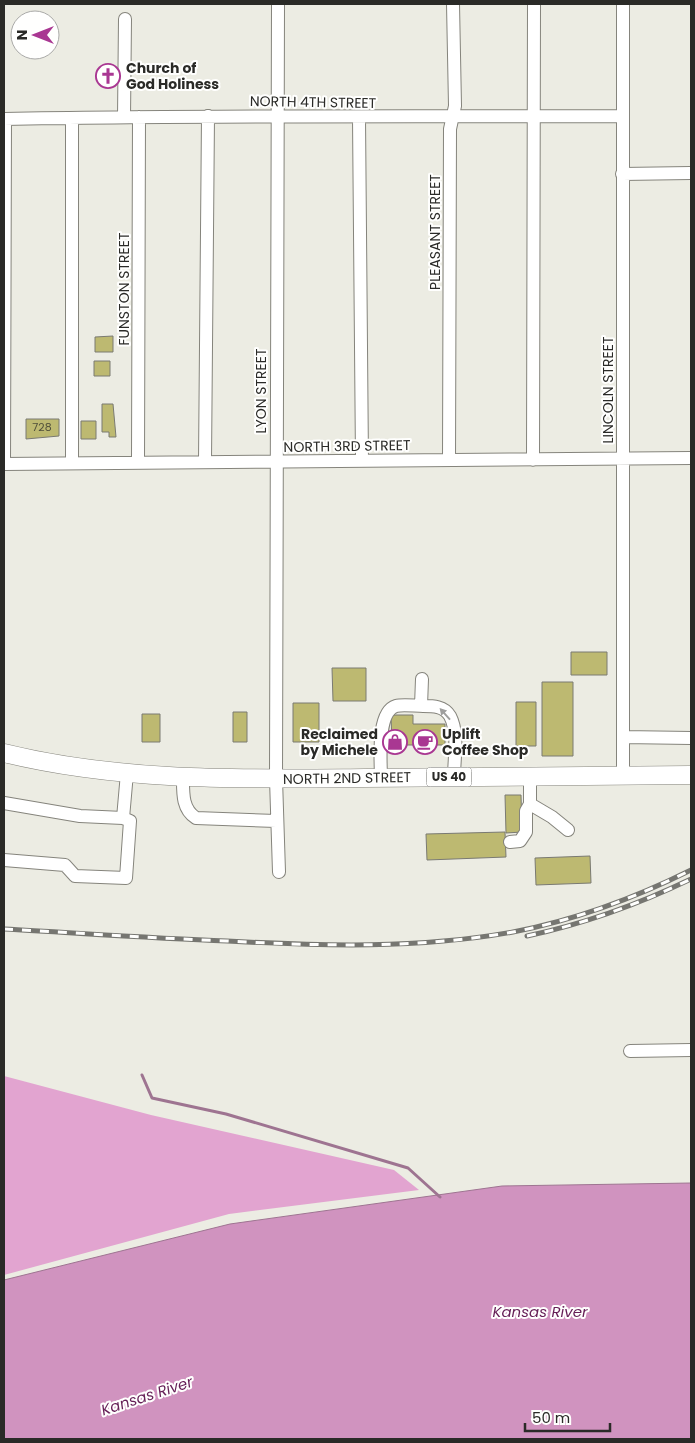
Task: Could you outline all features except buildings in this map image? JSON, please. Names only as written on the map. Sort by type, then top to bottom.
[{"type":"highway","name":"NORTH 2ND STREET","points":[[4,753],[127,773],[183,777],[276,779],[691,775]]},
{"type":"street","name":"LYON STREET","points":[[278,4],[276,821],[279,832],[279,872]]},
{"type":"street","name":"PLEASANT STREET","points":[[449,460],[450,129],[455,106],[454,4]]},
{"type":"street","points":[[533,460],[534,4]]},
{"type":"street","name":"LINCOLN STREET","points":[[623,4],[623,776]]},
{"type":"street","points":[[124,117],[125,19]]},
{"type":"street","name":"NORTH 4TH STREET","points":[[4,119],[139,116],[359,118],[622,116]]},
{"type":"street","name":"FUNSTON STREET","points":[[138,462],[139,116]]},
{"type":"street","points":[[205,461],[208,116]]},
{"type":"street","points":[[72,118],[72,463]]},
{"type":"street","points":[[359,118],[362,461]]},
{"type":"street","points":[[4,119],[4,464]]},
{"type":"street","points":[[622,174],[691,173]]},
{"type":"street","name":"NORTH 3RD STREET","points":[[4,464],[691,458]]},
{"type":"street","points":[[421,706],[422,680]]},
{"type":"street","points":[[381,778],[381,737],[387,714],[396,706],[439,707],[449,715],[454,733],[454,777]]},
{"type":"street","points":[[623,737],[691,738]]},
{"type":"street","points":[[123,818],[127,773]]},
{"type":"street","points":[[510,842],[520,841],[524,838],[526,811],[530,804],[530,776]]},
{"type":"street","points":[[183,777],[183,799],[188,813],[196,818],[276,821]]},
{"type":"street","points":[[4,803],[80,816],[123,818],[130,821],[126,878],[75,876],[65,865],[4,860]]},
{"type":"street","points":[[530,804],[552,817],[568,830]]},
{"type":"street","points":[[630,1051],[691,1050]]},
{"type":"shaded area","points":[[4,1076],[151,1115],[394,1170],[419,1190],[229,1214],[4,1275]]},
{"type":"water","name":"Kansas River","points":[[691,1183],[691,1439],[4,1439],[4,1280],[230,1224],[502,1186]]},
{"type":"waterway","points":[[142,1075],[152,1098],[226,1114],[408,1168],[440,1197]]},
{"type":"railway","points":[[4,929],[334,945],[406,944],[442,941],[513,932],[559,921],[626,899],[691,870]]},
{"type":"railway","points":[[527,936],[569,926],[611,912],[691,879]]},
{"type":"place","name":"Church of God Holiness","points":[[108,76]]},
{"type":"place","name":"Reclaimed by Michele","points":[[395,742]]},
{"type":"place","name":"Uplift Coffee Shop","points":[[425,742]]}]
